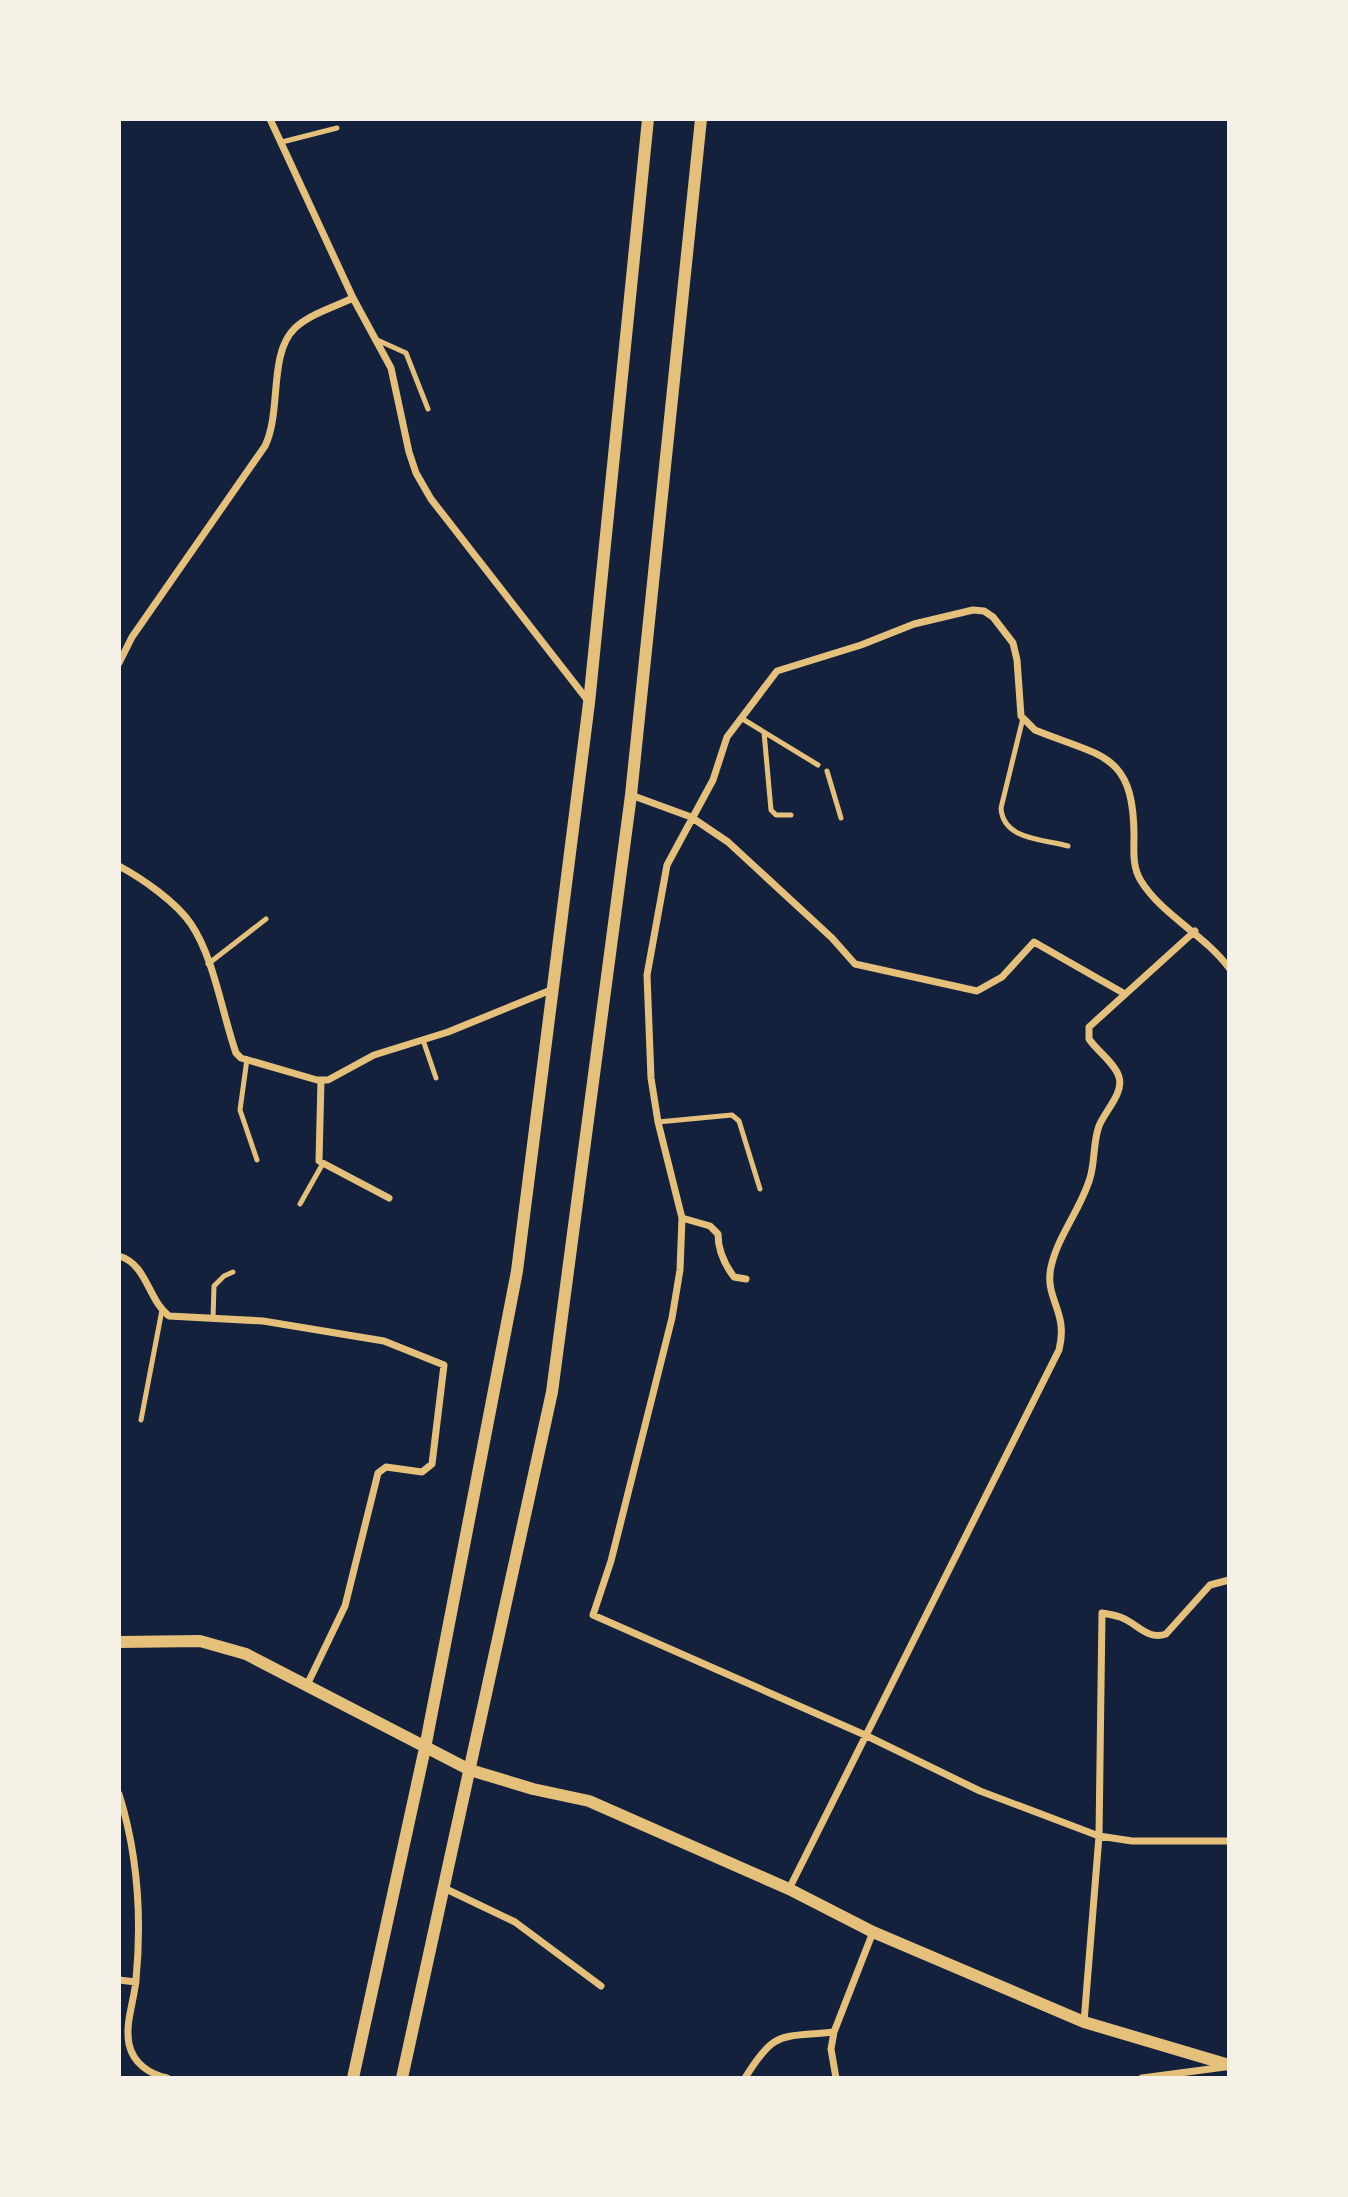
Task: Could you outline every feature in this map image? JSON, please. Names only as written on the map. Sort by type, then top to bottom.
[{"type":"street","points":[[270,119],[352,298],[391,368],[416,473],[431,499],[589,703]]},
{"type":"street","points":[[353,2078],[425,1748],[517,1271],[589,703],[649,119]]},
{"type":"street","points":[[402,2078],[552,1392],[631,794],[701,119]]},
{"type":"street","points":[[119,663],[132,637],[265,446],[276,414],[279,363],[286,339],[303,321],[352,298]]},
{"type":"street","points":[[1229,968],[1195,931],[1164,905],[1137,874],[1134,863],[1133,807],[1127,779],[1115,764],[1035,730],[1023,718],[1013,643],[993,617],[984,611],[973,610],[914,624],[861,645],[785,666],[770,678],[727,737],[713,780],[667,865],[647,975],[651,1078],[657,1122],[682,1218],[680,1270],[672,1318],[611,1561],[593,1615],[865,1735],[981,1791],[1099,1836],[1132,1841],[1229,1841]]},
{"type":"street","points":[[631,794],[691,817],[757,866],[855,964],[977,991],[1002,976],[1034,942],[1125,995]]},
{"type":"street","points":[[119,866],[134,874],[185,916],[202,945],[236,1053],[247,1059],[321,1080],[346,1073],[374,1055],[423,1040],[551,990]]},
{"type":"street","points":[[789,1889],[1059,1350],[1063,1320],[1049,1284],[1051,1266],[1070,1218],[1086,1192],[1098,1128],[1120,1086],[1119,1075],[1089,1039],[1088,1033],[1094,1022],[1195,931]]},
{"type":"street","points":[[321,1080],[319,1161],[322,1165],[389,1198]]},
{"type":"street","points":[[682,1218],[710,1226],[718,1234],[718,1246],[728,1269],[734,1277],[747,1279]]},
{"type":"street","points":[[119,1256],[130,1260],[137,1267],[162,1310],[179,1318],[263,1321],[384,1341],[442,1363],[446,1371],[432,1464],[422,1472],[386,1467],[378,1473],[345,1606],[307,1685]]},
{"type":"street","points":[[1084,2022],[1099,1836],[1102,1614],[1121,1617],[1152,1636],[1160,1637],[1166,1634],[1210,1585],[1229,1580]]},
{"type":"street","points":[[119,1644],[200,1642],[246,1654],[470,1770],[533,1789],[589,1801],[789,1889],[873,1932],[1084,2022],[1229,2066]]},
{"type":"street","points":[[119,1794],[130,1829],[137,1874],[136,1982],[127,2025],[130,2047],[144,2069],[166,2078]]},
{"type":"street","points":[[444,1888],[515,1922],[601,1986]]},
{"type":"street","points":[[836,2078],[831,2049],[834,2032],[873,1932]]},
{"type":"street","points":[[119,1980],[136,1982]]},
{"type":"street","points":[[746,2078],[769,2043],[780,2038],[834,2032]]},
{"type":"street","points":[[1142,2078],[1229,2066]]},
{"type":"lane","points":[[282,142],[337,128]]},
{"type":"lane","points":[[375,339],[407,353],[428,409]]},
{"type":"lane","points":[[741,718],[818,765]]},
{"type":"lane","points":[[1023,718],[1001,808],[1002,821],[1010,831],[1068,846]]},
{"type":"lane","points":[[764,732],[772,810],[776,815],[791,815]]},
{"type":"lane","points":[[827,771],[841,818]]},
{"type":"lane","points":[[208,964],[266,919]]},
{"type":"lane","points":[[423,1040],[436,1078]]},
{"type":"lane","points":[[247,1059],[240,1111],[257,1160]]},
{"type":"lane","points":[[657,1122],[732,1115],[739,1121],[760,1189]]},
{"type":"lane","points":[[300,1204],[322,1165]]},
{"type":"lane","points":[[213,1319],[214,1286],[223,1276],[233,1272]]},
{"type":"lane","points":[[141,1420],[162,1310]]}]
